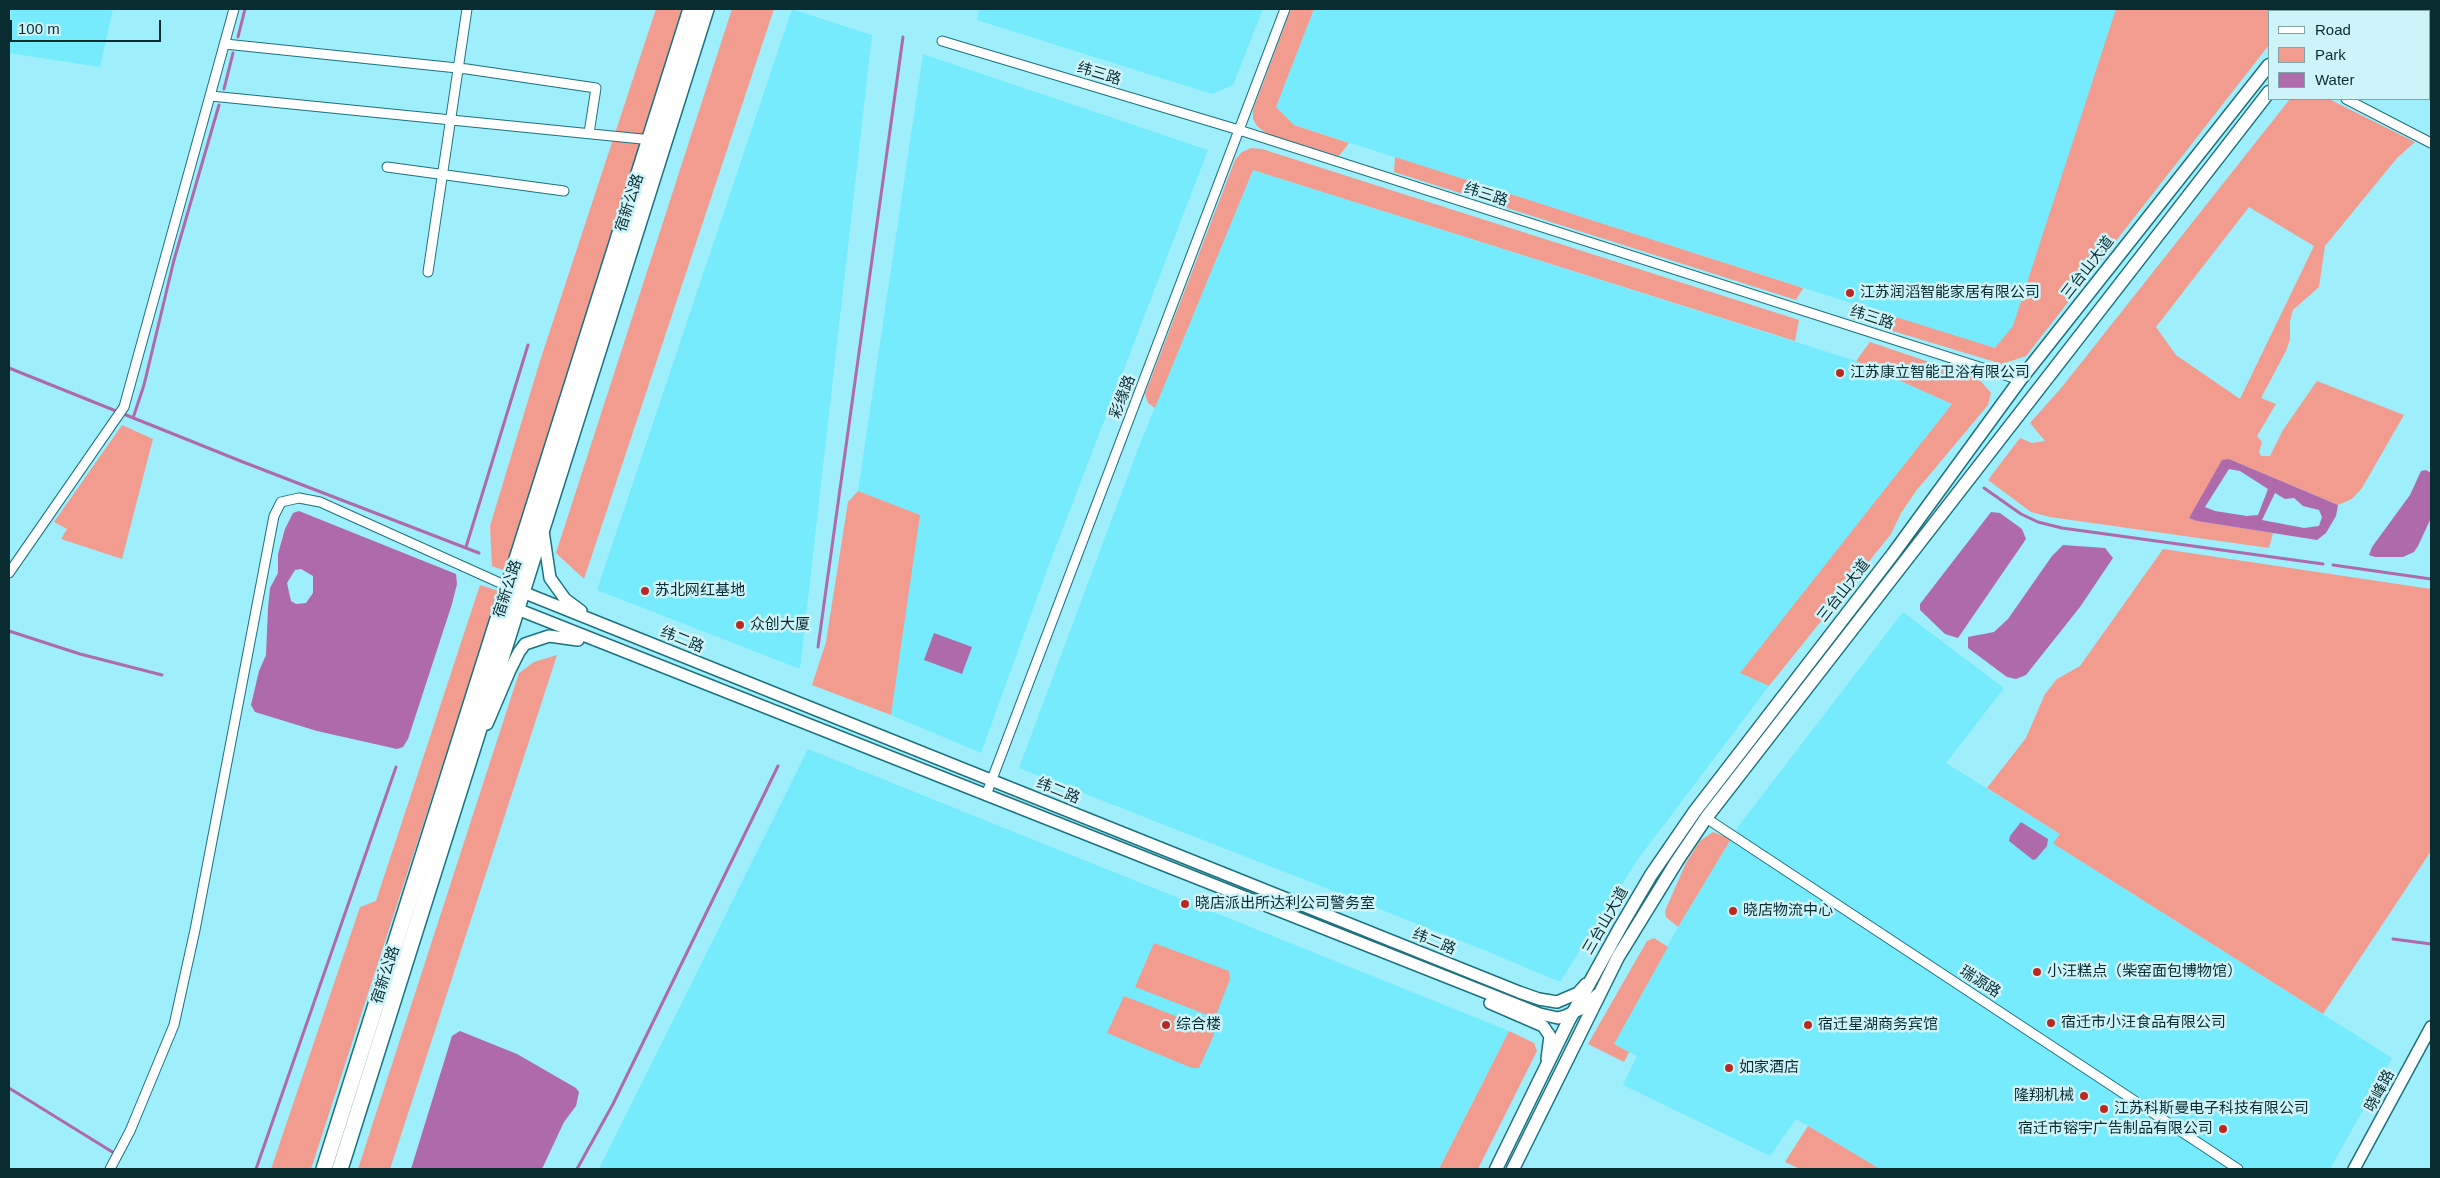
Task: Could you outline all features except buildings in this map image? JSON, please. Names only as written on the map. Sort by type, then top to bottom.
[{"type":"highway","name":"宿新公路","points":[[340,1169],[517,609],[515,590],[543,527],[657,140],[691,9]]},
{"type":"highway","name":"宿新公路","points":[[324,1169],[515,590],[657,140],[706,9]]},
{"type":"main road","name":"三台山大道","points":[[1496,1169],[1592,977],[1651,875],[1695,811],[1892,554],[2020,380],[2268,66]]},
{"type":"main road","name":"三台山大道","points":[[1513,1169],[1618,956],[1706,818],[2268,93]]},
{"type":"street","points":[[9,574],[120,413],[133,379],[234,9]]},
{"type":"street","points":[[428,272],[467,9]]},
{"type":"street","name":"彩缘路","points":[[986,795],[1285,9]]},
{"type":"street","name":"纬三路","points":[[942,40],[1239,130],[2020,380]]},
{"type":"street","points":[[225,44],[459,68],[596,88],[590,133]]},
{"type":"street","points":[[211,96],[657,140]]},
{"type":"street","points":[[2348,100],[2431,143]]},
{"type":"street","points":[[387,167],[564,191]]},
{"type":"street","points":[[110,1169],[130,1131],[174,1025],[197,921],[274,516],[281,502],[298,498],[320,502],[515,590]]},
{"type":"street","points":[[543,527],[550,578],[565,599],[577,609],[644,641]]},
{"type":"street","name":"纬二路","points":[[515,590],[1539,999],[1557,1002],[1570,997],[1578,993],[1592,977]]},
{"type":"street","name":"纬二路","points":[[517,609],[1540,1014],[1558,1018],[1574,1012],[1589,1003],[1600,993]]},
{"type":"street","points":[[456,802],[506,678],[518,652],[525,644],[536,638],[562,636],[617,649]]},
{"type":"street","name":"瑞源路","points":[[1706,818],[2238,1169]]},
{"type":"street","points":[[1422,968],[1453,988],[1543,1026],[1550,1036],[1546,1066]]},
{"type":"street","name":"晓峰路","points":[[2354,1169],[2431,1027]]},
{"type":"shaded area","points":[[11,9],[113,9],[100,67],[9,53]]},
{"type":"shaded area","points":[[792,9],[872,35],[800,669],[597,590]]},
{"type":"shaded area","points":[[979,9],[1263,9],[1233,85],[1212,94],[977,20]]},
{"type":"shaded area","points":[[1314,9],[2274,9],[2268,10],[2268,16],[1995,349],[1294,125],[1276,107]]},
{"type":"shaded area","points":[[923,54],[1208,150],[1050,562],[981,753],[891,715],[919,515],[858,491]]},
{"type":"shaded area","points":[[1253,170],[1856,361],[1952,404],[1741,673],[1769,686],[1638,859],[1560,982],[1484,950],[1019,768],[1139,446]]},
{"type":"shaded area","points":[[1903,612],[2004,688],[1946,763],[2060,834],[2057,846],[2392,1058],[2330,1169],[1880,1169],[1796,1119],[1770,1156],[1623,1085],[1637,1056],[1614,1044],[1678,927],[1740,824]]},
{"type":"shaded area","points":[[808,749],[1509,1031],[1439,1169],[599,1169]]},
{"type":"green space","points":[[656,9],[684,9],[506,571],[492,566],[490,526],[540,361]]},
{"type":"green space","points":[[732,9],[774,9],[584,579],[556,553]]},
{"type":"green space","points":[[1291,9],[1314,9],[1276,107],[1294,125],[1349,143],[1339,156],[1267,134],[1257,126],[1253,119],[1253,110]]},
{"type":"green space","points":[[2116,9],[2297,9],[2268,10],[2268,46],[2026,356],[2002,364],[1853,319],[1854,304],[1995,348],[2013,326]]},
{"type":"green space","points":[[2289,100],[2331,100],[2415,142],[2397,158],[2325,246],[2319,287],[2293,310],[2290,321],[2290,339],[2286,351],[2261,398],[2276,404],[2257,436],[2262,442],[2259,452],[2261,456],[2270,456],[2283,430],[2317,381],[2404,415],[2362,488],[2352,499],[2338,505],[2229,459],[2189,518],[2197,521],[2273,533],[2269,548],[2050,517],[2031,512],[1988,480],[2020,438],[2032,443],[2045,441],[2030,423],[2062,387]],"holes":[[[2249,207],[2314,246],[2240,399],[2176,355],[2156,327]]]},
{"type":"green space","points":[[1251,148],[1262,149],[1799,320],[1795,341],[1253,170],[1155,408],[1148,403],[1145,394],[1235,160],[1242,152]]},
{"type":"green space","points":[[1395,157],[1803,288],[1796,300],[1394,172]]},
{"type":"green space","points":[[1870,342],[1979,379],[1991,393],[1988,405],[1916,491],[1901,513],[1891,534],[1769,686],[1740,673],[1952,404],[1856,361]]},
{"type":"green space","points":[[122,425],[153,439],[122,559],[61,539],[67,529],[54,522]]},
{"type":"green space","points":[[858,491],[920,515],[891,715],[812,685],[826,642],[848,502]]},
{"type":"green space","points":[[2163,549],[2431,589],[2431,851],[2323,1014],[2057,846],[2053,843],[2060,834],[1987,788],[2026,738],[2045,694],[2057,679],[2080,666]]},
{"type":"green space","points":[[480,585],[499,591],[311,1169],[271,1169],[360,907],[376,901]]},
{"type":"green space","points":[[557,655],[390,1169],[358,1169],[519,673],[534,662]]},
{"type":"green space","points":[[1713,832],[1731,839],[1678,927],[1666,917],[1665,911],[1686,863],[1700,841]]},
{"type":"green space","points":[[1654,938],[1668,947],[1614,1044],[1629,1052],[1624,1062],[1588,1044],[1647,941]]},
{"type":"green space","points":[[1154,943],[1229,971],[1230,979],[1215,1018],[1135,987]]},
{"type":"green space","points":[[1124,996],[1214,1031],[1214,1035],[1199,1068],[1192,1068],[1107,1033]]},
{"type":"green space","points":[[1509,1031],[1534,1043],[1537,1051],[1478,1169],[1439,1169]]},
{"type":"green space","points":[[1808,1126],[1880,1169],[1800,1169],[1785,1162]]},
{"type":"water","points":[[2229,459],[2338,505],[2336,516],[2326,533],[2317,540],[2197,521],[2189,518],[2222,460]],"holes":[[[2229,469],[2240,471],[2268,489],[2258,515],[2247,516],[2215,511],[2205,507]],[[2275,493],[2285,499],[2294,498],[2303,506],[2319,510],[2322,517],[2319,526],[2304,528],[2262,520]]]},
{"type":"water","points":[[2426,470],[2431,473],[2431,518],[2414,552],[2403,557],[2375,557],[2369,555],[2372,547],[2410,495],[2421,471]]},
{"type":"water","points":[[299,511],[456,574],[457,584],[452,604],[408,739],[403,747],[397,749],[317,731],[255,712],[251,705],[259,671],[266,655],[270,588],[278,573],[278,554],[285,529],[293,513]],"holes":[[[301,569],[313,576],[313,593],[306,603],[296,604],[291,601],[287,583],[295,570]]]},
{"type":"water","points":[[1991,512],[2000,513],[2022,529],[2026,539],[1958,638],[1945,634],[1920,610],[1920,604]]},
{"type":"water","points":[[2063,545],[2105,548],[2113,558],[2080,607],[2026,675],[2016,679],[2007,677],[1968,648],[1968,637],[1994,632],[2008,619],[2052,556]]},
{"type":"water","points":[[934,633],[972,647],[962,674],[924,660]]},
{"type":"water","points":[[2021,822],[2048,839],[2047,846],[2036,859],[2033,860],[2009,841],[2010,836]]},
{"type":"water","points":[[460,1031],[517,1054],[576,1088],[579,1092],[576,1106],[564,1122],[542,1169],[411,1169],[452,1036]]},
{"type":"waterway","points":[[238,37],[245,9]]},
{"type":"waterway","points":[[818,647],[903,37]]},
{"type":"waterway","points":[[224,89],[233,53]]},
{"type":"waterway","points":[[133,418],[144,385],[174,260],[219,105]]},
{"type":"waterway","points":[[466,547],[528,345]]},
{"type":"waterway","points":[[9,368],[243,462],[479,553]]},
{"type":"waterway","points":[[1984,488],[2021,514],[2038,522],[2062,528],[2323,564]]},
{"type":"waterway","points":[[2333,565],[2431,579]]},
{"type":"waterway","points":[[9,631],[80,654],[162,675]]},
{"type":"waterway","points":[[577,1169],[613,1104],[778,766]]},
{"type":"waterway","points":[[256,1169],[396,767]]},
{"type":"waterway","points":[[2393,939],[2431,944]]},
{"type":"waterway","points":[[9,1088],[114,1153]]},
{"type":"place","name":"江苏润滔智能家居有限公司","points":[[1850,293]]},
{"type":"place","name":"江苏康立智能卫浴有限公司","points":[[1840,373]]},
{"type":"place","name":"苏北网红基地","points":[[645,591]]},
{"type":"place","name":"众创大厦","points":[[740,625]]},
{"type":"place","name":"晓店派出所达利公司警务室","points":[[1185,904]]},
{"type":"place","name":"晓店物流中心","points":[[1733,911]]},
{"type":"place","name":"小汪糕点（柴窑面包博物馆）","points":[[2037,972]]},
{"type":"place","name":"宿迁市小汪食品有限公司","points":[[2051,1023]]},
{"type":"place","name":"综合楼","points":[[1166,1025]]},
{"type":"place","name":"宿迁星湖商务宾馆","points":[[1808,1025]]},
{"type":"place","name":"如家酒店","points":[[1729,1068]]},
{"type":"place","name":"隆翔机械","points":[[2084,1096]]},
{"type":"place","name":"江苏科斯曼电子科技有限公司","points":[[2104,1109]]},
{"type":"place","name":"宿迁市镕宇广告制品有限公司","points":[[2223,1129]]}]
